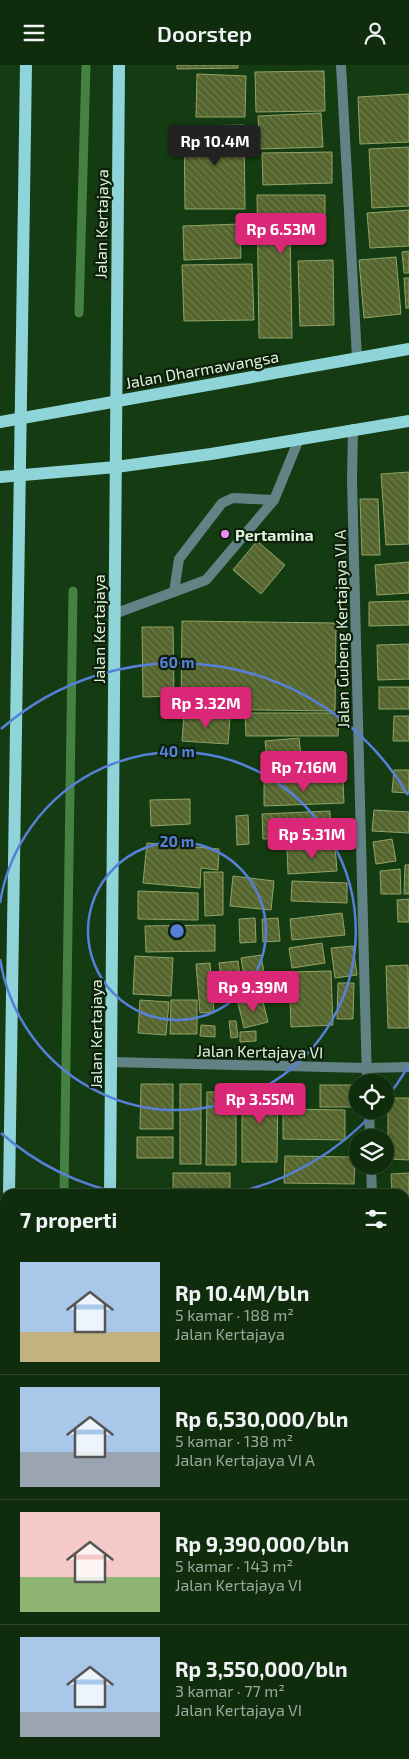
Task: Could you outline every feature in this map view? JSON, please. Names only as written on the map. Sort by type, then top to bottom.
[{"type":"main road","points":[[9,1189],[5,1055],[21,417],[26,65]]},
{"type":"main road","name":"Jalan Kertajaya","points":[[110,1189],[119,65]]},
{"type":"main road","name":"Jalan Dharmawangsa","points":[[0,422],[409,349]]},
{"type":"main road","points":[[0,477],[116,467],[211,454],[409,421]]},
{"type":"street","points":[[341,65],[357,358]]},
{"type":"street","name":"Jalan Gubeng Kertajaya VI A","points":[[353,429],[352,480],[367,1074]]},
{"type":"street","points":[[114,614],[206,580],[274,501],[299,439]]},
{"type":"street","points":[[174,592],[179,559],[222,503],[233,498],[274,501]]},
{"type":"street","name":"Jalan Kertajaya VI","points":[[111,1062],[367,1068],[409,1067]]},
{"type":"street","points":[[371,1174],[372,1189]]},
{"type":"building","points":[[177,65],[238,65],[238,68],[177,69]]},
{"type":"building","points":[[324,71],[325,111],[256,112],[255,72]]},
{"type":"building","points":[[197,74],[246,76],[245,117],[196,117]]},
{"type":"building","points":[[409,94],[409,142],[360,144],[358,97]]},
{"type":"building","points":[[321,113],[323,147],[260,149],[258,116]]},
{"type":"building","points":[[244,125],[245,209],[185,209],[184,126]]},
{"type":"building","points":[[409,147],[409,206],[372,208],[369,149]]},
{"type":"building","points":[[332,152],[332,183],[263,185],[262,153]]},
{"type":"building","points":[[257,195],[325,195],[325,230],[290,230],[292,338],[259,338]]},
{"type":"building","points":[[409,210],[409,246],[370,248],[367,213]]},
{"type":"building","points":[[240,224],[241,258],[184,260],[183,226]]},
{"type":"building","points":[[409,251],[409,273],[404,273],[402,252]]},
{"type":"building","points":[[396,257],[401,314],[364,318],[359,260]]},
{"type":"building","points":[[333,260],[334,325],[300,326],[298,261]]},
{"type":"building","points":[[252,264],[254,320],[184,321],[182,265]]},
{"type":"building","points":[[404,278],[409,278],[409,308],[406,308]]},
{"type":"building","points":[[409,472],[409,544],[386,545],[381,474]]},
{"type":"building","points":[[360,499],[378,499],[380,555],[362,555]]},
{"type":"building","points":[[257,541],[285,565],[261,594],[233,570]]},
{"type":"building","points":[[409,562],[409,593],[377,595],[375,565]]},
{"type":"building","points":[[409,601],[409,625],[369,626],[369,602]]},
{"type":"building","points":[[182,621],[336,623],[335,711],[181,709]]},
{"type":"building","points":[[142,627],[173,627],[174,696],[143,697]]},
{"type":"building","points":[[409,644],[409,679],[378,680],[377,645]]},
{"type":"building","points":[[379,687],[409,687],[409,709],[379,709]]},
{"type":"building","points":[[245,713],[339,713],[338,736],[246,736]]},
{"type":"building","points":[[184,714],[230,718],[228,744],[182,741]]},
{"type":"building","points":[[394,716],[409,716],[409,741],[393,741]]},
{"type":"building","points":[[299,738],[301,756],[267,759],[265,741]]},
{"type":"building","points":[[394,770],[409,770],[409,793],[392,792]]},
{"type":"building","points":[[343,780],[344,803],[264,806],[264,783]]},
{"type":"building","points":[[190,799],[190,824],[151,826],[150,800]]},
{"type":"building","points":[[374,810],[409,812],[409,833],[372,831]]},
{"type":"building","points":[[330,811],[331,838],[263,839],[262,814]]},
{"type":"building","points":[[248,815],[249,844],[237,845],[236,816]]},
{"type":"building","points":[[392,839],[396,861],[376,864],[373,842]]},
{"type":"building","points":[[147,843],[219,849],[218,870],[201,868],[200,888],[143,883]]},
{"type":"building","points":[[335,845],[337,871],[288,874],[287,848]]},
{"type":"building","points":[[405,865],[409,865],[409,894],[404,894]]},
{"type":"building","points":[[400,869],[401,894],[381,894],[380,871]]},
{"type":"building","points":[[204,872],[223,872],[223,915],[205,916]]},
{"type":"building","points":[[233,876],[274,881],[271,910],[230,906]]},
{"type":"building","points":[[292,881],[347,883],[347,903],[291,901]]},
{"type":"building","points":[[138,891],[198,893],[198,920],[138,919]]},
{"type":"building","points":[[409,899],[409,922],[398,922],[397,900]]},
{"type":"building","points":[[342,913],[345,935],[292,940],[290,919]]},
{"type":"building","points":[[255,918],[256,942],[240,943],[239,919]]},
{"type":"building","points":[[278,918],[280,941],[263,942],[262,919]]},
{"type":"building","points":[[215,925],[215,951],[146,952],[145,926]]},
{"type":"building","points":[[322,943],[325,963],[292,968],[289,948]]},
{"type":"building","points":[[353,946],[357,975],[335,978],[331,948]]},
{"type":"building","points":[[261,955],[267,990],[247,993],[241,958]]},
{"type":"building","points":[[135,956],[173,958],[171,996],[133,994]]},
{"type":"building","points":[[238,961],[242,993],[223,995],[219,963]]},
{"type":"building","points":[[210,963],[214,1012],[200,1013],[196,964]]},
{"type":"building","points":[[408,965],[409,1028],[388,1028],[386,966]]},
{"type":"building","points":[[331,971],[333,1025],[291,1027],[289,972]]},
{"type":"building","points":[[338,983],[354,983],[353,1019],[337,1019]]},
{"type":"building","points":[[262,998],[268,1022],[244,1028],[238,1003]]},
{"type":"building","points":[[140,1000],[169,1002],[166,1035],[138,1033]]},
{"type":"building","points":[[171,1000],[197,1000],[197,1034],[170,1034]]},
{"type":"building","points":[[229,1021],[236,1021],[238,1037],[231,1038]]},
{"type":"building","points":[[201,1025],[215,1026],[215,1037],[200,1036]]},
{"type":"building","points":[[256,1031],[256,1041],[240,1042],[240,1032]]},
{"type":"building","points":[[141,1084],[173,1084],[173,1129],[140,1129]]},
{"type":"building","points":[[180,1084],[201,1084],[201,1164],[180,1164]]},
{"type":"building","points":[[320,1085],[349,1085],[349,1107],[320,1107]]},
{"type":"building","points":[[242,1088],[278,1089],[277,1162],[242,1162]]},
{"type":"building","points":[[207,1092],[236,1092],[236,1165],[206,1165]]},
{"type":"building","points":[[394,1098],[409,1098],[409,1160],[394,1159],[394,1129],[388,1129],[388,1119],[394,1119]]},
{"type":"building","points":[[283,1109],[345,1110],[345,1140],[283,1139]]},
{"type":"building","points":[[137,1137],[173,1137],[173,1158],[137,1158]]},
{"type":"building","points":[[285,1156],[349,1157],[349,1174],[354,1174],[354,1184],[284,1183]]},
{"type":"building","points":[[173,1173],[230,1173],[230,1189],[173,1189]]},
{"type":"building","points":[[409,1173],[409,1189],[392,1189],[391,1174]]},
{"type":"waterway","points":[[79,313],[86,65]]},
{"type":"waterway","points":[[64,1189],[73,591]]},
{"type":"place","name":"Pertamina","points":[[225,534]]}]
